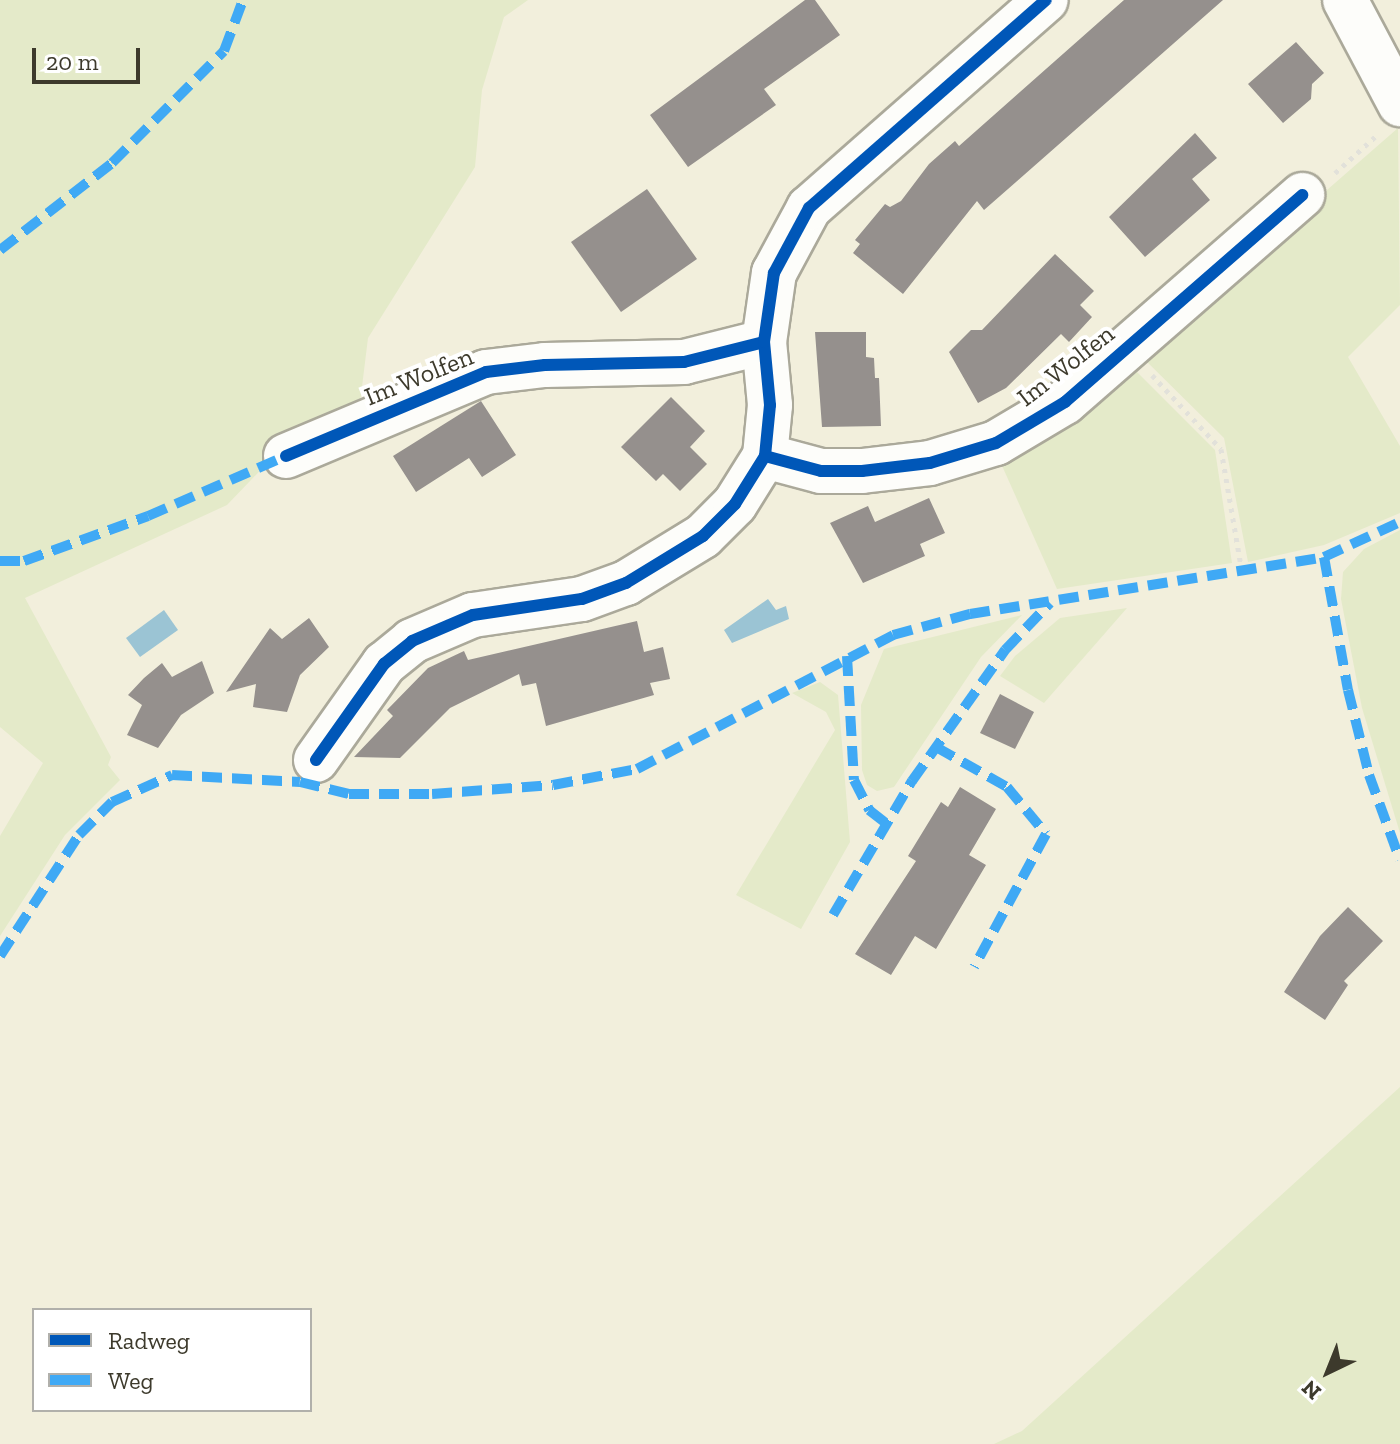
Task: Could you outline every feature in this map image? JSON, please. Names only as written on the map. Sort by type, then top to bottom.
[{"type":"street","points":[[316,760],[376,675],[412,641],[473,615],[542,607],[626,583],[703,536],[735,504],[765,456],[770,405],[764,342],[774,273],[809,208],[1046,0]]},
{"type":"street","points":[[1345,0],[1394,115]]},
{"type":"street","name":"Im Wolfen","points":[[765,456],[821,471],[930,463],[996,443],[1065,402],[1302,195]]},
{"type":"street","name":"Im Wolfen","points":[[286,456],[486,372],[545,365],[684,362],[764,342]]},
{"type":"path","points":[[1302,195],[1317,189],[1394,115]]},
{"type":"path","points":[[1125,350],[1221,449],[1242,572]]},
{"type":"green space","points":[[0,0],[528,0],[504,17],[482,90],[475,167],[368,338],[360,403],[299,430],[227,505],[25,598],[111,757],[108,765],[120,780],[65,835],[0,936],[0,836],[43,763],[0,727]]},
{"type":"green space","points":[[1398,128],[1400,305],[1348,357],[1400,446],[1400,513],[1324,545],[1248,562],[1224,438],[1139,354]]},
{"type":"green space","points":[[1127,362],[1215,450],[1232,563],[1057,589],[999,459]]},
{"type":"green space","points":[[1400,530],[1400,833],[1362,708],[1341,599],[1343,572],[1364,549]]},
{"type":"green space","points":[[1127,608],[1044,703],[1000,676],[1015,656],[1060,618]]},
{"type":"green space","points":[[1022,615],[981,657],[894,787],[877,791],[867,785],[862,770],[861,705],[884,649]]},
{"type":"green space","points":[[820,682],[838,695],[850,842],[801,929],[736,895],[835,730],[826,712],[792,693]]},
{"type":"green space","points":[[1400,1087],[1400,1444],[994,1444],[1022,1431]]},
{"type":"water","points":[[768,599],[776,610],[786,606],[789,619],[732,643],[724,630]]},
{"type":"water","points":[[164,610],[178,630],[140,657],[126,638]]},
{"type":"building","points":[[805,0],[815,0],[840,35],[764,89],[776,105],[688,167],[650,115]]},
{"type":"building","points":[[1124,0],[1223,0],[984,210],[977,201],[903,294],[853,253],[860,244],[855,240],[885,204],[890,207],[901,201],[929,164],[955,141],[959,146]]},
{"type":"building","points":[[1296,42],[1324,73],[1312,84],[1311,99],[1283,123],[1248,84]]},
{"type":"building","points":[[1195,133],[1217,158],[1192,179],[1210,200],[1145,257],[1109,217]]},
{"type":"building","points":[[647,189],[697,259],[621,312],[571,242]]},
{"type":"building","points":[[1055,254],[1094,291],[1080,305],[1092,317],[1069,342],[1061,334],[1006,388],[978,403],[949,352],[971,330],[982,330]]},
{"type":"building","points":[[815,332],[866,332],[866,357],[874,358],[875,378],[879,378],[881,426],[822,427]]},
{"type":"building","points":[[671,397],[705,431],[690,447],[707,464],[680,491],[663,474],[656,481],[621,447]]},
{"type":"building","points":[[481,401],[516,455],[482,477],[469,458],[416,492],[393,456]]},
{"type":"building","points":[[929,498],[945,533],[920,544],[925,556],[863,583],[830,523],[868,506],[875,522]]},
{"type":"building","points":[[309,618],[329,647],[300,675],[287,712],[253,707],[256,684],[226,692],[270,628],[282,639]]},
{"type":"building","points":[[637,621],[644,652],[663,647],[670,679],[650,683],[654,695],[546,726],[536,683],[522,686],[519,674],[450,708],[400,758],[354,757],[393,716],[387,710],[428,668],[464,651],[468,660]]},
{"type":"building","points":[[202,661],[214,693],[181,715],[158,748],[127,735],[142,705],[128,695],[144,678],[162,663],[172,677]]},
{"type":"building","points":[[1000,694],[1034,712],[1015,749],[980,733]]},
{"type":"building","points":[[960,787],[996,809],[969,855],[986,865],[936,949],[915,936],[891,975],[855,954],[916,861],[908,856],[941,802],[948,807]]},
{"type":"building","points":[[1348,907],[1383,941],[1344,981],[1348,985],[1325,1020],[1284,992],[1320,936]]},
{"type":"marked path","points":[[0,250],[112,163],[224,51],[243,0]]},
{"type":"marked path","points":[[0,561],[24,561],[148,516],[286,456]]},
{"type":"marked path","points":[[0,956],[79,835],[112,802],[172,775],[300,782],[349,794],[432,794],[553,785],[637,769],[893,635],[970,614],[1324,557],[1400,522]]},
{"type":"marked path","points":[[1324,557],[1348,690],[1369,775],[1400,860]]},
{"type":"marked path","points":[[833,915],[912,781],[1005,650],[1050,603]]},
{"type":"marked path","points":[[847,656],[854,780],[869,810],[887,824]]},
{"type":"marked path","points":[[936,747],[1007,787],[1046,834],[974,967]]},
{"type":"cycle path","points":[[316,760],[384,664],[412,641],[473,615],[582,599],[626,583],[703,536],[735,504],[765,456],[770,405],[764,342],[774,273],[809,208],[1046,0]]},
{"type":"cycle path","points":[[765,456],[821,471],[862,471],[930,463],[996,443],[1065,402],[1302,195]]},
{"type":"cycle path","points":[[286,456],[486,372],[545,365],[684,362],[764,342]]}]
